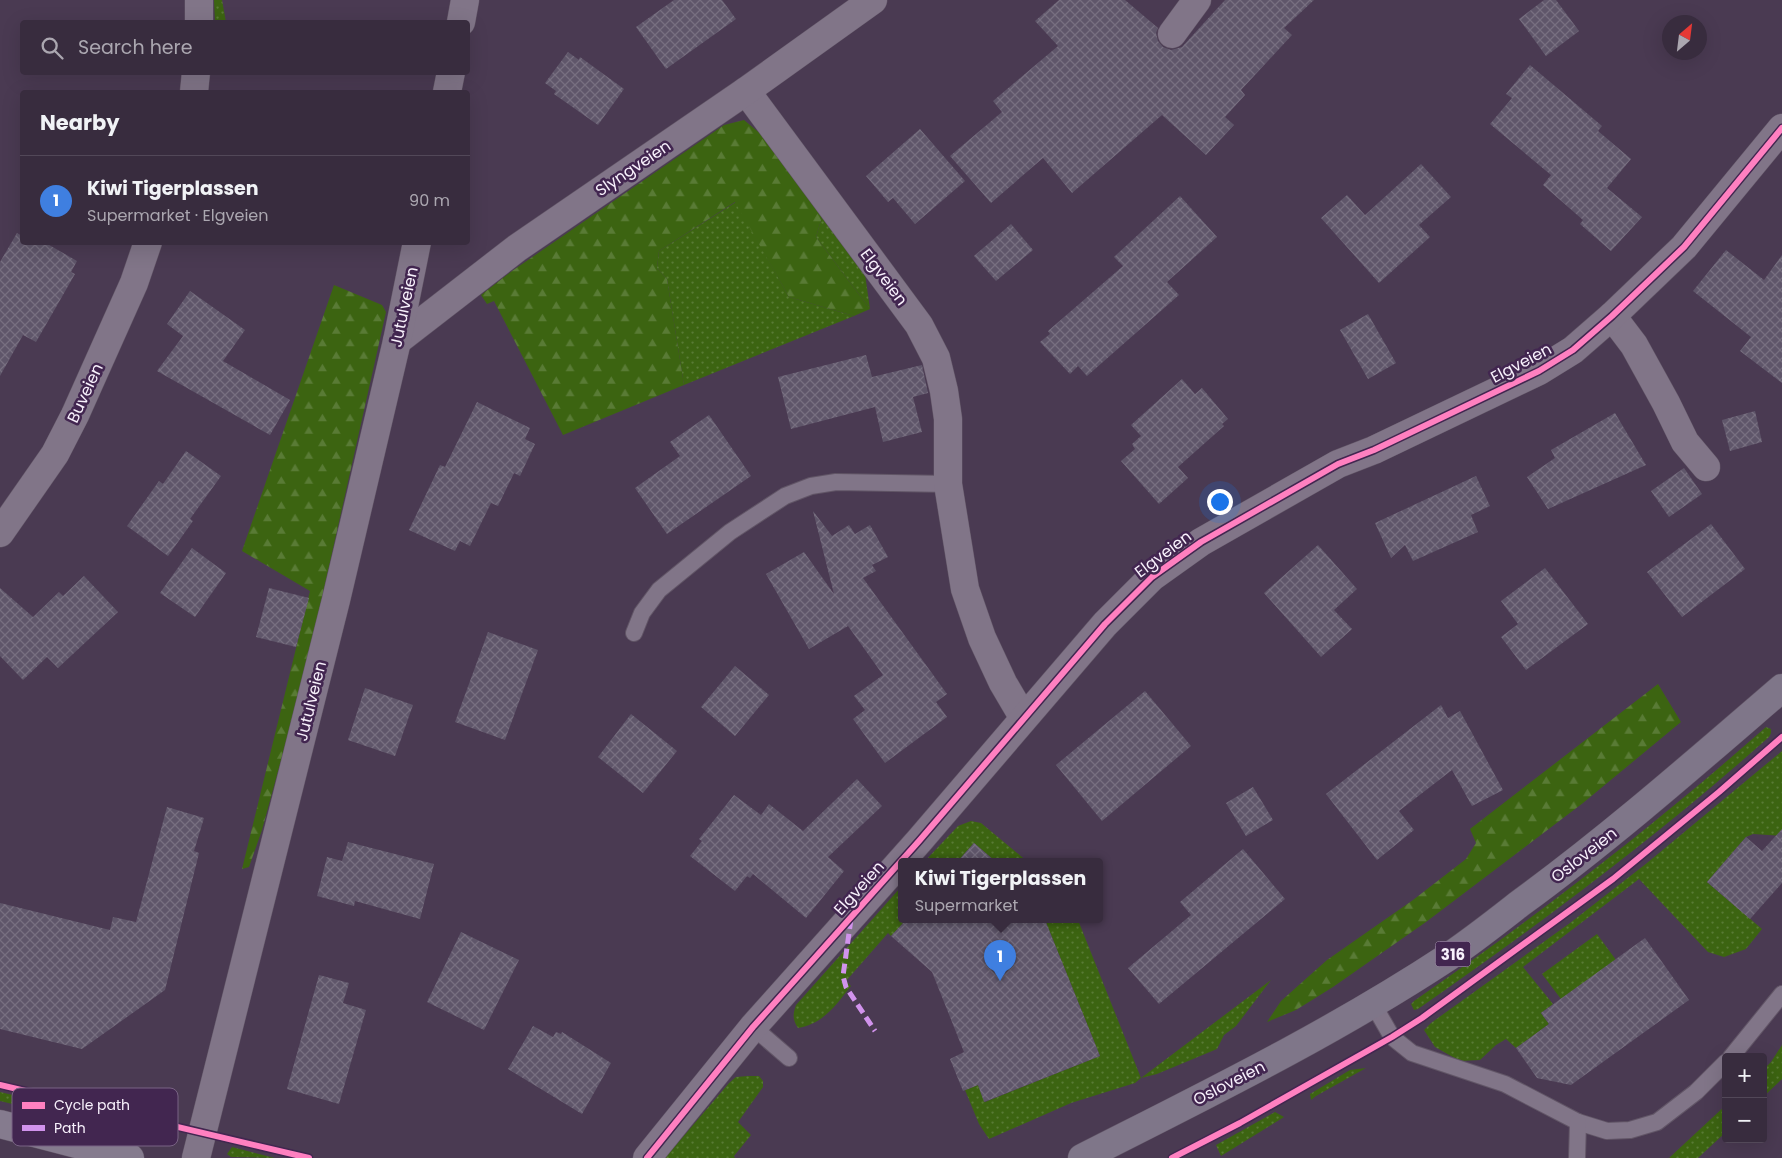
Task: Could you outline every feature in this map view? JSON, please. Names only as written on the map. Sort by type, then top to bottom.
[{"type":"main road","name":"Osloveien","points":[[1082,1158],[1253,1071],[1372,1004],[1449,957],[1556,877],[1642,809],[1782,688]]},
{"type":"street","points":[[198,20],[199,0]]},
{"type":"street","points":[[461,20],[466,0]]},
{"type":"street","name":"Slyngveien","points":[[397,341],[517,248],[746,91],[873,0]]},
{"type":"street","points":[[1172,34],[1197,0]]},
{"type":"street","points":[[194,90],[196,75]]},
{"type":"street","points":[[447,90],[450,75]]},
{"type":"street","name":"Elgveien","points":[[746,91],[919,324],[936,358],[948,419],[948,484],[965,589],[982,638],[1003,682],[1023,717]]},
{"type":"street","name":"Elgveien","points":[[904,858],[1023,717],[1105,624],[1152,577],[1201,542],[1338,464],[1374,450],[1539,371],[1573,350],[1612,316],[1684,247],[1782,128]]},
{"type":"street","name":"Buveien","points":[[0,533],[55,454],[71,423],[134,283],[147,245]]},
{"type":"street","name":"Jutulveien","points":[[196,1158],[336,600],[397,341],[416,245]]},
{"type":"street","points":[[1612,316],[1634,345],[1685,442],[1706,467]]},
{"type":"street","name":"Elgveien","points":[[647,1158],[753,1027],[898,865]]},
{"type":"street","points":[[84,1146],[130,1158]]},
{"type":"lane","points":[[634,633],[642,613],[659,590],[730,532],[785,496],[811,486],[836,482],[948,484]]},
{"type":"lane","points":[[1735,1053],[1782,994]]},
{"type":"lane","points":[[1372,1004],[1392,1037],[1412,1053],[1505,1084],[1578,1122],[1607,1131],[1630,1130],[1657,1122],[1696,1092],[1722,1066]]},
{"type":"lane","points":[[753,1027],[789,1058]]},
{"type":"lane","points":[[1577,1158],[1578,1122]]},
{"type":"green space","points":[[214,0],[222,0],[226,20],[215,20]]},
{"type":"green space","points":[[744,120],[762,135],[822,217],[816,237],[870,309],[854,316],[789,297],[735,202],[659,251],[657,268],[667,279],[684,385],[563,435],[494,301],[487,304],[481,295],[512,271],[724,125]]},
{"type":"green space","points":[[736,202],[789,297],[854,316],[684,385],[667,279],[657,268],[659,251]]},
{"type":"green space","points":[[822,217],[865,274],[870,309],[816,237]]},
{"type":"green space","points":[[334,285],[382,305],[386,312],[307,665],[262,830],[249,867],[242,869],[310,591],[242,551]]},
{"type":"green space","points":[[1658,684],[1681,722],[1583,803],[1426,922],[1333,987],[1296,1010],[1267,1022],[1281,1001],[1327,960],[1413,900],[1466,859],[1476,843],[1470,829]]},
{"type":"green space","points":[[1766,727],[1771,729],[1769,737],[1641,844],[1508,945],[1414,1010],[1411,1004],[1414,1001],[1505,937],[1594,870],[1681,800]]},
{"type":"green space","points":[[1782,751],[1782,836],[1753,834],[1746,837],[1707,882],[1762,929],[1746,949],[1724,957],[1708,952],[1639,879],[1523,967],[1553,1004],[1541,1013],[1549,1024],[1516,1048],[1506,1039],[1496,1045],[1480,1060],[1460,1061],[1435,1047],[1424,1030],[1431,1023],[1570,923],[1647,863]]},
{"type":"green space","points":[[971,821],[981,823],[1023,858],[991,858],[974,843],[961,858],[928,858],[958,826]]},
{"type":"green space","points":[[898,890],[898,923],[903,923],[891,936],[888,933],[846,981],[851,986],[840,1000],[822,1018],[807,1026],[798,1028],[794,1016],[796,1005]]},
{"type":"green space","points":[[1046,923],[1079,923],[1141,1078],[1135,1083],[1071,1103],[989,1139],[979,1124],[965,1090],[978,1085],[985,1102],[1100,1056]]},
{"type":"green space","points":[[1597,934],[1616,960],[1561,999],[1542,974]]},
{"type":"green space","points":[[1271,980],[1236,1026],[1224,1035],[1217,1049],[1157,1074],[1141,1078]]},
{"type":"green space","points":[[1782,1045],[1782,1079],[1767,1093],[1767,1066]]},
{"type":"green space","points":[[1366,1068],[1311,1100],[1310,1094],[1350,1070]]},
{"type":"green space","points":[[759,1076],[763,1081],[763,1087],[738,1122],[751,1135],[734,1156],[735,1158],[665,1158],[729,1083],[736,1077]]},
{"type":"green space","points":[[0,1092],[12,1095],[12,1104],[0,1101]]},
{"type":"green space","points":[[1722,1109],[1722,1136],[1698,1158],[1669,1158]]},
{"type":"green space","points":[[1275,1112],[1284,1117],[1221,1156],[1216,1145]]},
{"type":"green space","points":[[232,1147],[275,1158],[231,1157],[227,1154]]},
{"type":"building","points":[[674,0],[722,0],[736,19],[666,69],[636,27]]},
{"type":"building","points":[[1059,0],[1125,0],[1158,28],[1156,33],[1158,41],[1163,47],[1171,50],[1182,47],[1225,0],[1314,0],[1284,28],[1292,35],[1241,90],[1245,95],[1225,117],[1234,125],[1206,155],[1162,115],[1072,193],[1043,158],[991,203],[950,156],[1002,112],[993,101],[1058,46],[1035,21]]},
{"type":"building","points":[[1544,0],[1556,0],[1579,31],[1546,56],[1519,19]]},
{"type":"building","points":[[568,52],[579,60],[580,57],[624,89],[598,125],[554,94],[556,91],[545,83]]},
{"type":"building","points":[[1530,65],[1602,126],[1598,131],[1631,159],[1607,188],[1642,217],[1611,251],[1580,224],[1583,220],[1543,185],[1551,175],[1490,124],[1512,98],[1506,94]]},
{"type":"building","points":[[920,129],[965,181],[915,224],[893,198],[888,202],[866,176]]},
{"type":"building","points":[[1421,164],[1451,197],[1419,225],[1430,237],[1379,283],[1321,218],[1347,195],[1365,215]]},
{"type":"building","points":[[1180,196],[1217,237],[1167,282],[1179,295],[1087,376],[1078,366],[1070,374],[1040,342],[1050,334],[1048,331],[1123,266],[1114,257]]},
{"type":"building","points":[[1011,224],[1033,250],[996,281],[974,256]]},
{"type":"building","points":[[17,233],[20,235],[20,245],[49,245],[77,261],[71,272],[75,274],[36,342],[23,335],[0,376],[0,262]]},
{"type":"building","points":[[1726,250],[1764,280],[1782,255],[1782,383],[1740,351],[1751,337],[1693,291]]},
{"type":"building","points":[[190,291],[245,330],[223,361],[290,400],[270,435],[157,371],[183,336],[167,324]]},
{"type":"building","points":[[1368,314],[1396,363],[1368,379],[1340,330]]},
{"type":"building","points":[[866,355],[872,377],[922,365],[928,393],[913,397],[922,432],[883,442],[875,407],[791,429],[778,377]]},
{"type":"building","points":[[1182,379],[1195,394],[1202,388],[1228,419],[1222,424],[1224,426],[1178,467],[1188,478],[1159,504],[1121,461],[1135,449],[1132,444],[1141,436],[1131,425]]},
{"type":"building","points":[[477,402],[530,428],[525,439],[535,444],[520,476],[514,473],[498,506],[491,503],[470,546],[460,541],[455,551],[409,530],[440,465],[445,467]]},
{"type":"building","points":[[1755,411],[1762,442],[1730,451],[1722,420]]},
{"type":"building","points":[[1615,413],[1646,465],[1548,509],[1527,477],[1555,458],[1551,450]]},
{"type":"building","points":[[709,415],[751,476],[667,534],[635,488],[680,456],[670,442]]},
{"type":"building","points":[[186,451],[221,476],[190,519],[193,521],[168,556],[127,526],[159,481],[163,484]]},
{"type":"building","points":[[1684,468],[1702,494],[1669,517],[1651,491]]},
{"type":"building","points":[[1476,476],[1490,506],[1471,515],[1478,532],[1413,561],[1405,545],[1391,558],[1375,523]]},
{"type":"building","points":[[813,511],[832,536],[849,525],[855,534],[870,525],[888,557],[872,565],[876,571],[863,578],[947,694],[936,702],[947,717],[885,763],[853,719],[865,710],[854,696],[883,675],[848,626],[809,649],[766,574],[804,552],[834,594]]},
{"type":"building","points":[[1711,524],[1745,569],[1682,617],[1647,572]]},
{"type":"building","points":[[1318,545],[1357,589],[1334,610],[1352,629],[1321,657],[1264,593]]},
{"type":"building","points":[[192,548],[226,573],[195,617],[160,593]]},
{"type":"building","points":[[1545,568],[1588,624],[1526,670],[1501,637],[1518,624],[1501,601]]},
{"type":"building","points":[[84,576],[118,612],[58,668],[47,657],[23,680],[0,656],[0,588],[33,617],[59,592],[63,596]]},
{"type":"building","points":[[269,588],[309,598],[296,647],[256,637]]},
{"type":"building","points":[[488,632],[538,650],[505,740],[455,722]]},
{"type":"building","points":[[735,666],[769,695],[735,736],[701,707]]},
{"type":"building","points":[[365,688],[413,705],[395,756],[348,740]]},
{"type":"building","points":[[1145,691],[1191,746],[1102,821],[1056,765]]},
{"type":"building","points":[[1441,705],[1448,718],[1460,711],[1503,790],[1472,806],[1452,770],[1399,811],[1414,830],[1377,860],[1326,794]]},
{"type":"building","points":[[631,714],[677,751],[643,793],[598,757]]},
{"type":"building","points":[[857,779],[882,806],[828,857],[844,871],[806,918],[753,874],[750,878],[747,876],[735,891],[690,856],[702,841],[699,839],[734,795],[761,815],[769,804],[803,831]]},
{"type":"building","points":[[1253,787],[1273,820],[1246,836],[1226,803]]},
{"type":"building","points":[[167,807],[204,818],[194,851],[199,853],[165,990],[82,1049],[0,1029],[0,903],[110,930],[113,917],[136,922]]},
{"type":"building","points":[[1782,829],[1782,883],[1750,919],[1707,882],[1746,837],[1762,851]]},
{"type":"building","points":[[348,842],[434,864],[420,919],[355,901],[354,906],[317,896],[327,857],[342,861]]},
{"type":"building","points":[[974,843],[991,858],[961,858]]},
{"type":"building","points":[[1243,849],[1285,899],[1159,1004],[1128,968],[1191,915],[1180,902]]},
{"type":"building","points":[[903,923],[1046,923],[1100,1056],[984,1102],[978,1085],[963,1091],[950,1059],[964,1052],[932,972],[891,936]]},
{"type":"building","points":[[461,932],[519,960],[484,1030],[427,1002]]},
{"type":"building","points":[[1645,938],[1689,1000],[1571,1085],[1537,1078],[1516,1048],[1549,1024],[1541,1013]]},
{"type":"building","points":[[319,975],[349,983],[343,1003],[366,1010],[339,1104],[287,1089]]},
{"type":"building","points":[[533,1026],[553,1037],[556,1032],[561,1034],[562,1032],[611,1063],[582,1114],[508,1069]]},
{"type":"marked path","points":[[851,919],[843,976],[846,987],[875,1031]]},
{"type":"cycle path","points":[[904,858],[1105,624],[1152,577],[1201,542],[1338,464],[1374,450],[1539,371],[1573,350],[1612,316],[1684,247],[1782,128]]},
{"type":"cycle path","points":[[1172,1158],[1240,1123],[1422,1018],[1613,879],[1719,792],[1782,737]]},
{"type":"cycle path","points":[[647,1158],[753,1027],[898,865]]},
{"type":"cycle path","points":[[0,1085],[13,1088]]},
{"type":"cycle path","points":[[178,1127],[309,1158]]},
{"type":"place","name":"Kiwi Tigerplassen","points":[[1000,981]]}]
